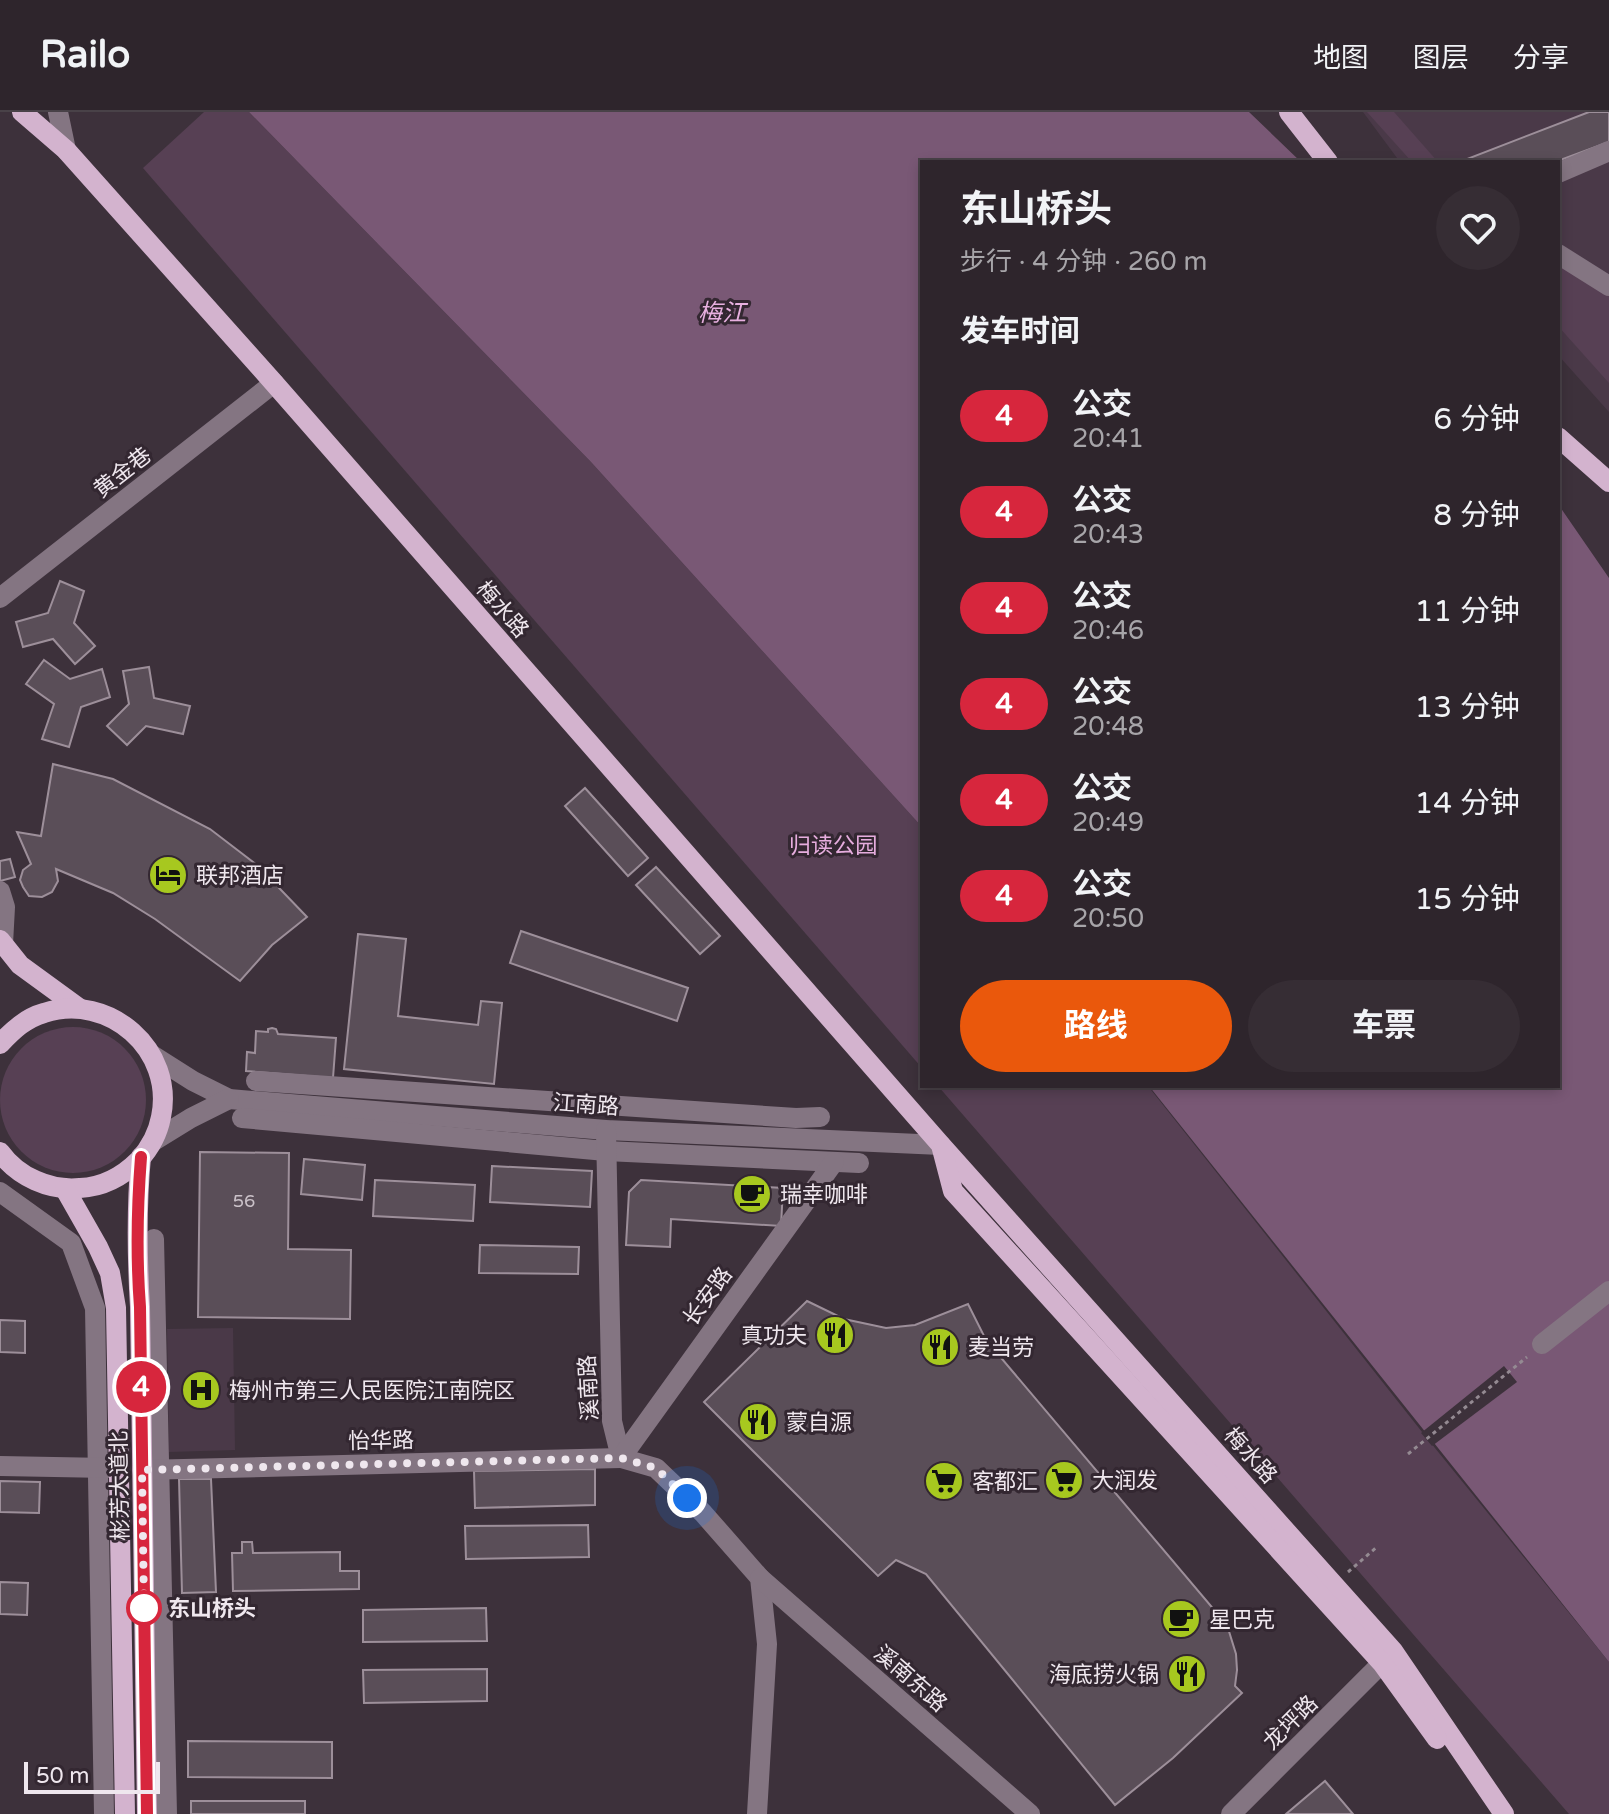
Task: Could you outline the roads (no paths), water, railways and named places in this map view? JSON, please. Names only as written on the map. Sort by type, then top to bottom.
[{"type":"main road","name":"梅水路","points":[[22,112],[66,150],[274,383],[941,1145],[1393,1651],[1504,1814]]},
{"type":"main road","points":[[1289,112],[1326,160]]},
{"type":"main road","points":[[1560,439],[1609,482]]},
{"type":"main road","points":[[1,942],[20,965],[79,1008]]},
{"type":"main road","points":[[0,1044],[12,1031],[35,1017],[61,1009],[79,1008],[97,1011],[121,1023],[142,1040],[152,1055]]},
{"type":"main road","name":"彬芳大道北","points":[[147,1814],[151,1470],[136,1254],[137,1205],[147,1150],[159,1126],[163,1108],[163,1090],[152,1055]]},
{"type":"main road","name":"梅水路","points":[[941,1145],[953,1191],[1382,1663],[1491,1814]]},
{"type":"main road","points":[[0,1152],[17,1170],[31,1179],[65,1189],[99,1185],[115,1179],[147,1150]]},
{"type":"main road","name":"彬芳大道北","points":[[65,1189],[110,1273],[116,1308],[125,1814]]},
{"type":"street","points":[[58,112],[66,150]]},
{"type":"street","points":[[1560,172],[1609,151]]},
{"type":"street","points":[[1560,255],[1609,286]]},
{"type":"street","name":"黄金巷","points":[[0,598],[274,383]]},
{"type":"street","points":[[0,891],[5,907],[1,942]]},
{"type":"street","name":"江南路","points":[[152,1055],[229,1099],[606,1141],[941,1145]]},
{"type":"street","points":[[256,1081],[780,1117],[820,1117]]},
{"type":"street","points":[[147,1150],[191,1118],[229,1099]]},
{"type":"street","points":[[242,1118],[606,1141],[859,1163]]},
{"type":"street","name":"溪南路","points":[[606,1141],[612,1421],[621,1458]]},
{"type":"street","name":"长安路","points":[[621,1458],[834,1162]]},
{"type":"street","points":[[0,1192],[71,1243],[95,1308],[104,1814]]},
{"type":"street","points":[[154,1239],[151,1470],[167,1814]]},
{"type":"street","points":[[1542,1344],[1609,1291]]},
{"type":"street","points":[[621,1458],[656,1468],[703,1513],[760,1578],[767,1644],[757,1814]]},
{"type":"street","name":"怡华路","points":[[151,1470],[621,1458]]},
{"type":"street","points":[[0,1466],[119,1468]]},
{"type":"street","name":"溪南东路","points":[[760,1578],[1030,1814]]},
{"type":"street","name":"龙坪路","points":[[1231,1814],[1382,1663]]},
{"type":"water","name":"梅江","points":[[249,112],[1249,112],[1299,160],[920,160],[920,825],[591,462]]},
{"type":"water","points":[[1560,507],[1609,578],[1609,1662],[1151,1088],[1560,1088]]},
{"type":"place","name":"联邦酒店","points":[[168,875]]},
{"type":"place","name":"瑞幸咖啡","points":[[752,1194]]},
{"type":"place","name":"真功夫","points":[[835,1335]]},
{"type":"place","name":"麦当劳","points":[[940,1347]]},
{"type":"place","name":"梅州市第三人民医院江南院区","points":[[201,1390]]},
{"type":"place","name":"蒙自源","points":[[758,1422]]},
{"type":"place","name":"大润发","points":[[1064,1480]]},
{"type":"place","name":"客都汇","points":[[944,1481]]},
{"type":"place","name":"东山桥头","points":[[144,1608]]},
{"type":"place","name":"星巴克","points":[[1181,1619]]},
{"type":"place","name":"海底捞火锅","points":[[1187,1674]]},
{"type":"park label","name":"归读公园","points":[[833,845]]}]
